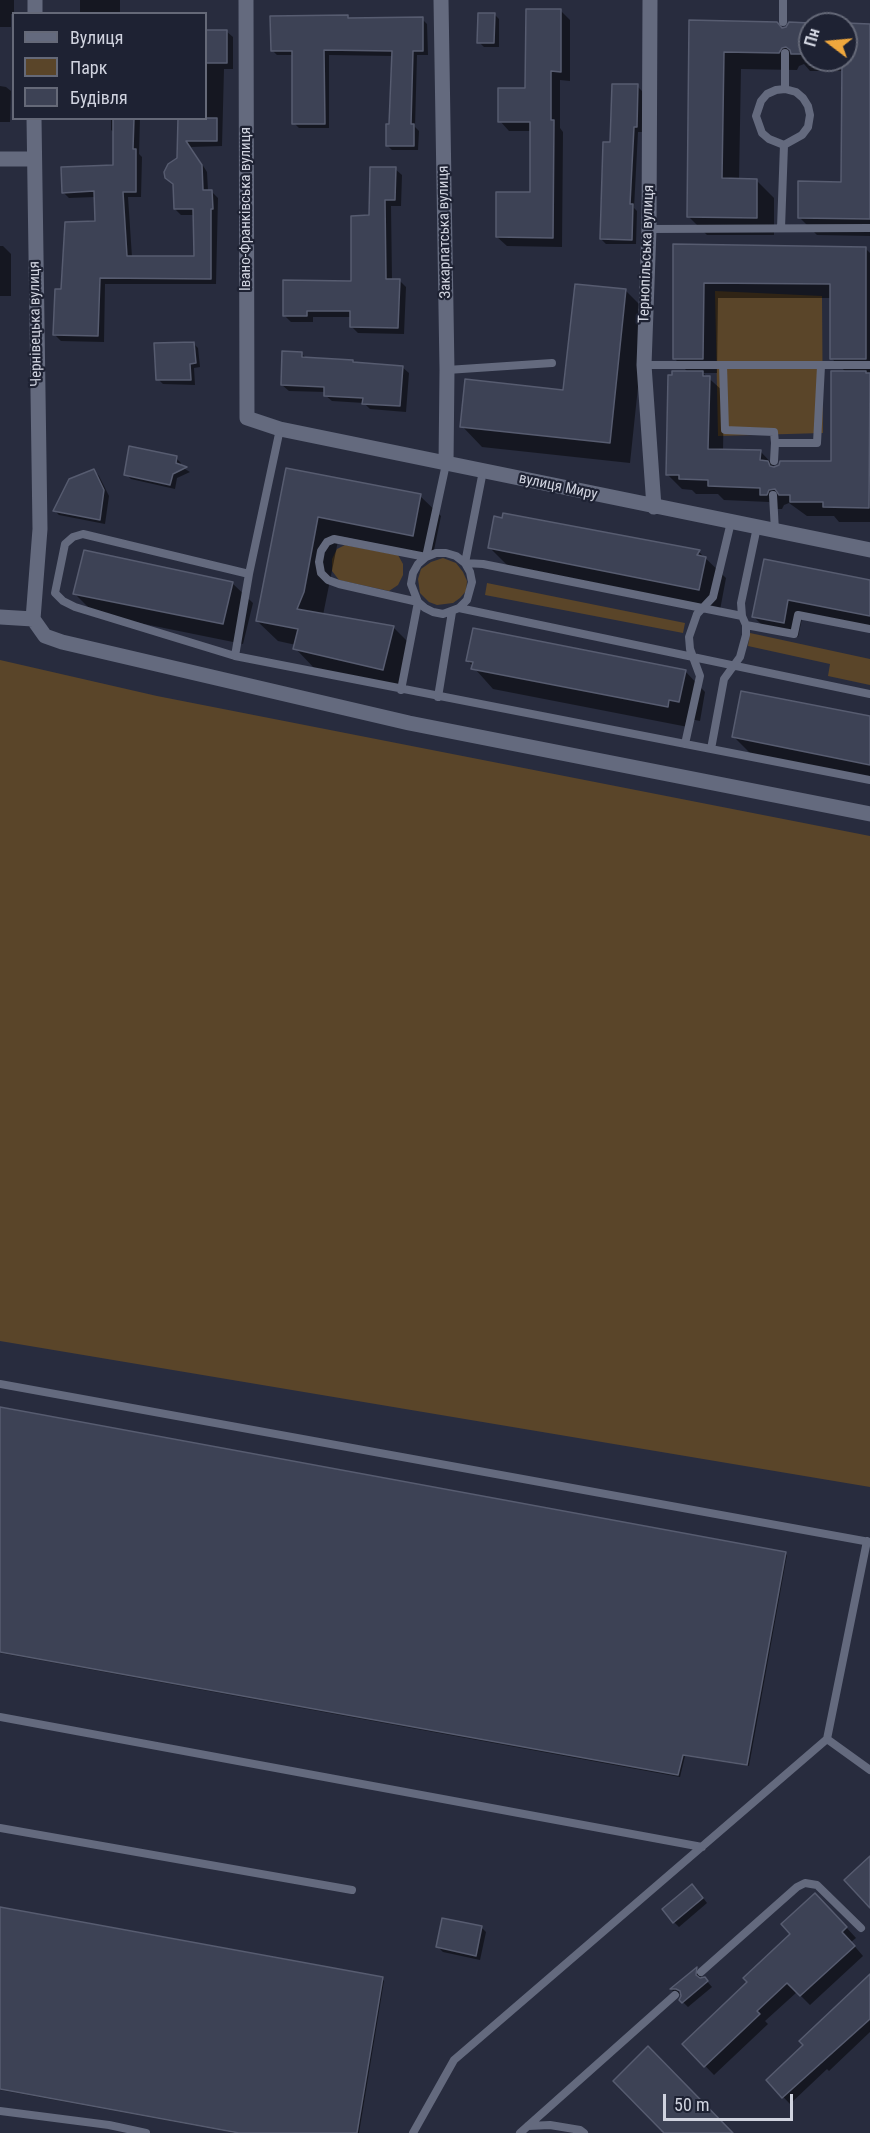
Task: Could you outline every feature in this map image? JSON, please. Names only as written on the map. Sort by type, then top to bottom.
[{"type":"street","name":"Івано-Франківська вулиця","points":[[246,0],[247,418]]},
{"type":"street","name":"Закарпатська вулиця","points":[[441,0],[447,370],[446,464]]},
{"type":"street","name":"Тернопільська вулиця","points":[[650,0],[649,229],[644,365],[654,507]]},
{"type":"street","name":"Чернівецька вулиця","points":[[33,619],[40,529],[34,120]]},
{"type":"street","points":[[0,159],[33,159]]},
{"type":"street","name":"вулиця Миру","points":[[247,418],[280,429],[870,550]]},
{"type":"street","points":[[0,617],[33,619],[45,636],[62,642],[409,723],[870,814]]},
{"type":"lane","points":[[783,0],[783,22]]},
{"type":"lane","points":[[784,53],[785,89]]},
{"type":"lane","points":[[785,89],[803,98],[810,115],[802,135],[784,145],[769,139],[762,133],[757,125],[756,116],[761,101],[767,94],[785,89]]},
{"type":"lane","points":[[781,228],[784,145]]},
{"type":"lane","points":[[649,229],[870,228]]},
{"type":"lane","points":[[447,370],[552,363]]},
{"type":"lane","points":[[644,365],[870,365]]},
{"type":"lane","points":[[723,366],[725,430],[774,432],[774,460]]},
{"type":"lane","points":[[775,443],[817,443],[821,366]]},
{"type":"lane","points":[[235,656],[249,574],[280,429]]},
{"type":"lane","points":[[426,557],[446,464]]},
{"type":"lane","points":[[465,563],[483,471]]},
{"type":"lane","points":[[773,495],[775,531]]},
{"type":"lane","points":[[685,744],[700,676],[690,649],[689,637],[692,624],[702,608],[713,597],[731,522]]},
{"type":"lane","points":[[711,749],[724,679],[743,649],[746,626],[741,603],[757,527]]},
{"type":"lane","points":[[249,574],[83,534],[73,537],[65,544],[55,593],[63,601],[75,607],[235,656],[870,780]]},
{"type":"lane","points":[[426,557],[334,539],[327,542],[321,551],[319,562],[321,573],[328,580],[418,602],[433,612],[455,610],[870,694]]},
{"type":"lane","points":[[401,690],[418,602],[411,584],[413,573],[426,557],[436,553],[446,553],[456,556],[465,563],[472,582],[467,600],[455,610],[438,697]]},
{"type":"lane","points":[[465,563],[483,564],[742,616]]},
{"type":"lane","points":[[746,626],[794,634],[798,615],[870,629]]},
{"type":"lane","points":[[0,1384],[869,1541],[827,1739],[454,2061],[412,2133]]},
{"type":"lane","points":[[0,1717],[702,1847]]},
{"type":"lane","points":[[827,1739],[870,1770]]},
{"type":"lane","points":[[0,1828],[352,1890]]},
{"type":"lane","points":[[701,1972],[805,1882],[817,1885],[861,1928]]},
{"type":"lane","points":[[520,2133],[675,1995]]},
{"type":"lane","points":[[0,2111],[109,2125],[146,2133]]},
{"type":"lane","points":[[528,2126],[550,2125],[580,2130],[584,2133]]},
{"type":"lane","points":[[528,2126],[535,2133]]},
{"type":"green space","points":[[715,291],[822,296],[823,433],[718,436]]},
{"type":"green space","points":[[345,545],[398,555],[403,564],[403,575],[398,585],[389,591],[339,580],[332,571],[332,559],[337,549]]},
{"type":"green space","points":[[443,558],[456,563],[463,572],[467,581],[466,591],[453,603],[437,605],[429,602],[420,593],[418,579],[421,569]]},
{"type":"green space","points":[[487,583],[685,623],[683,633],[485,595]]},
{"type":"green space","points":[[750,633],[870,659],[870,685],[828,676],[830,664],[748,646]]},
{"type":"green space","points":[[0,660],[157,696],[870,836],[870,1487],[0,1341]]},
{"type":"building","points":[[526,9],[561,9],[561,72],[551,71],[551,120],[554,120],[553,238],[496,237],[496,192],[530,192],[530,122],[498,122],[498,88],[525,88]]},
{"type":"building","points":[[478,13],[495,13],[494,43],[477,43]]},
{"type":"building","points":[[348,15],[348,18],[423,17],[423,51],[413,51],[411,124],[414,124],[414,146],[386,146],[392,51],[324,50],[325,124],[292,124],[292,51],[271,51],[270,16]]},
{"type":"building","points":[[689,20],[777,22],[782,28],[786,27],[789,22],[798,22],[798,54],[791,54],[786,47],[782,48],[779,53],[724,52],[722,178],[757,179],[757,218],[687,217]]},
{"type":"building","points":[[858,24],[870,24],[870,219],[798,218],[798,181],[841,182],[842,72],[858,72]]},
{"type":"building","points":[[207,30],[227,30],[227,63],[207,63]]},
{"type":"building","points":[[612,84],[638,84],[637,127],[634,127],[630,204],[633,204],[632,240],[600,239],[603,142],[610,142]]},
{"type":"building","points":[[217,118],[217,141],[186,141],[202,165],[203,190],[212,190],[211,279],[100,278],[98,336],[53,335],[55,289],[61,289],[65,222],[95,221],[94,191],[62,193],[61,167],[113,165],[113,120],[134,120],[136,192],[123,192],[127,256],[194,256],[193,209],[174,209],[173,184],[165,178],[164,172],[168,164],[177,158],[178,120]]},
{"type":"building","points":[[370,167],[396,167],[395,200],[385,200],[386,279],[400,279],[398,328],[350,327],[350,311],[307,311],[307,316],[283,316],[283,280],[351,281],[351,216],[369,215]]},
{"type":"building","points":[[673,244],[866,247],[866,359],[830,359],[830,284],[704,283],[703,359],[673,359]]},
{"type":"building","points":[[575,284],[626,289],[610,443],[460,427],[465,379],[563,390]]},
{"type":"building","points":[[194,342],[196,363],[190,364],[191,380],[156,380],[154,343]]},
{"type":"building","points":[[282,351],[302,352],[302,357],[403,366],[400,406],[362,404],[363,398],[324,396],[324,387],[281,385]]},
{"type":"building","points":[[672,371],[703,371],[703,376],[710,376],[708,449],[761,450],[760,460],[768,461],[770,466],[774,467],[779,465],[780,461],[831,461],[831,371],[870,373],[869,508],[823,507],[823,502],[790,502],[790,495],[779,495],[775,489],[769,490],[767,495],[760,495],[760,488],[708,486],[708,480],[679,479],[679,475],[666,475],[668,375],[672,375]]},
{"type":"building","points":[[129,446],[177,456],[176,463],[187,467],[173,474],[170,485],[124,475]]},
{"type":"building","points":[[286,468],[421,494],[413,536],[318,517],[304,592],[297,609],[394,626],[383,670],[293,649],[298,629],[256,621]]},
{"type":"building","points":[[94,469],[104,490],[100,520],[53,511],[69,479]]},
{"type":"building","points":[[503,513],[700,550],[697,555],[706,557],[699,590],[488,548],[494,516],[502,518]]},
{"type":"building","points":[[84,550],[233,582],[223,624],[73,594]]},
{"type":"building","points":[[764,559],[870,580],[870,616],[788,600],[784,623],[752,617]]},
{"type":"building","points":[[473,628],[686,670],[679,702],[669,700],[668,707],[471,669],[473,662],[466,661]]},
{"type":"building","points":[[741,691],[870,716],[870,765],[732,737]]},
{"type":"building","points":[[0,1407],[786,1552],[747,1765],[683,1755],[678,1775],[0,1652]]},
{"type":"building","points":[[870,1856],[870,1908],[844,1880]]},
{"type":"building","points":[[692,1884],[703,1898],[673,1923],[662,1909]]},
{"type":"building","points":[[815,1893],[847,1927],[842,1932],[855,1946],[800,1996],[787,1983],[757,2011],[760,2014],[704,2067],[682,2044],[747,1982],[743,1978],[790,1934],[781,1924]]},
{"type":"building","points":[[0,1907],[383,1977],[357,2133],[239,2133],[0,2089]]},
{"type":"building","points":[[442,1918],[482,1926],[476,1956],[436,1947]]},
{"type":"building","points":[[697,1967],[696,1975],[700,1978],[705,1977],[708,1981],[682,2003],[679,2000],[680,1991],[670,1989]]},
{"type":"building","points":[[870,1974],[870,2019],[782,2098],[766,2080],[803,2045],[799,2041]]},
{"type":"building","points":[[648,2046],[733,2133],[664,2133],[613,2081]]}]
